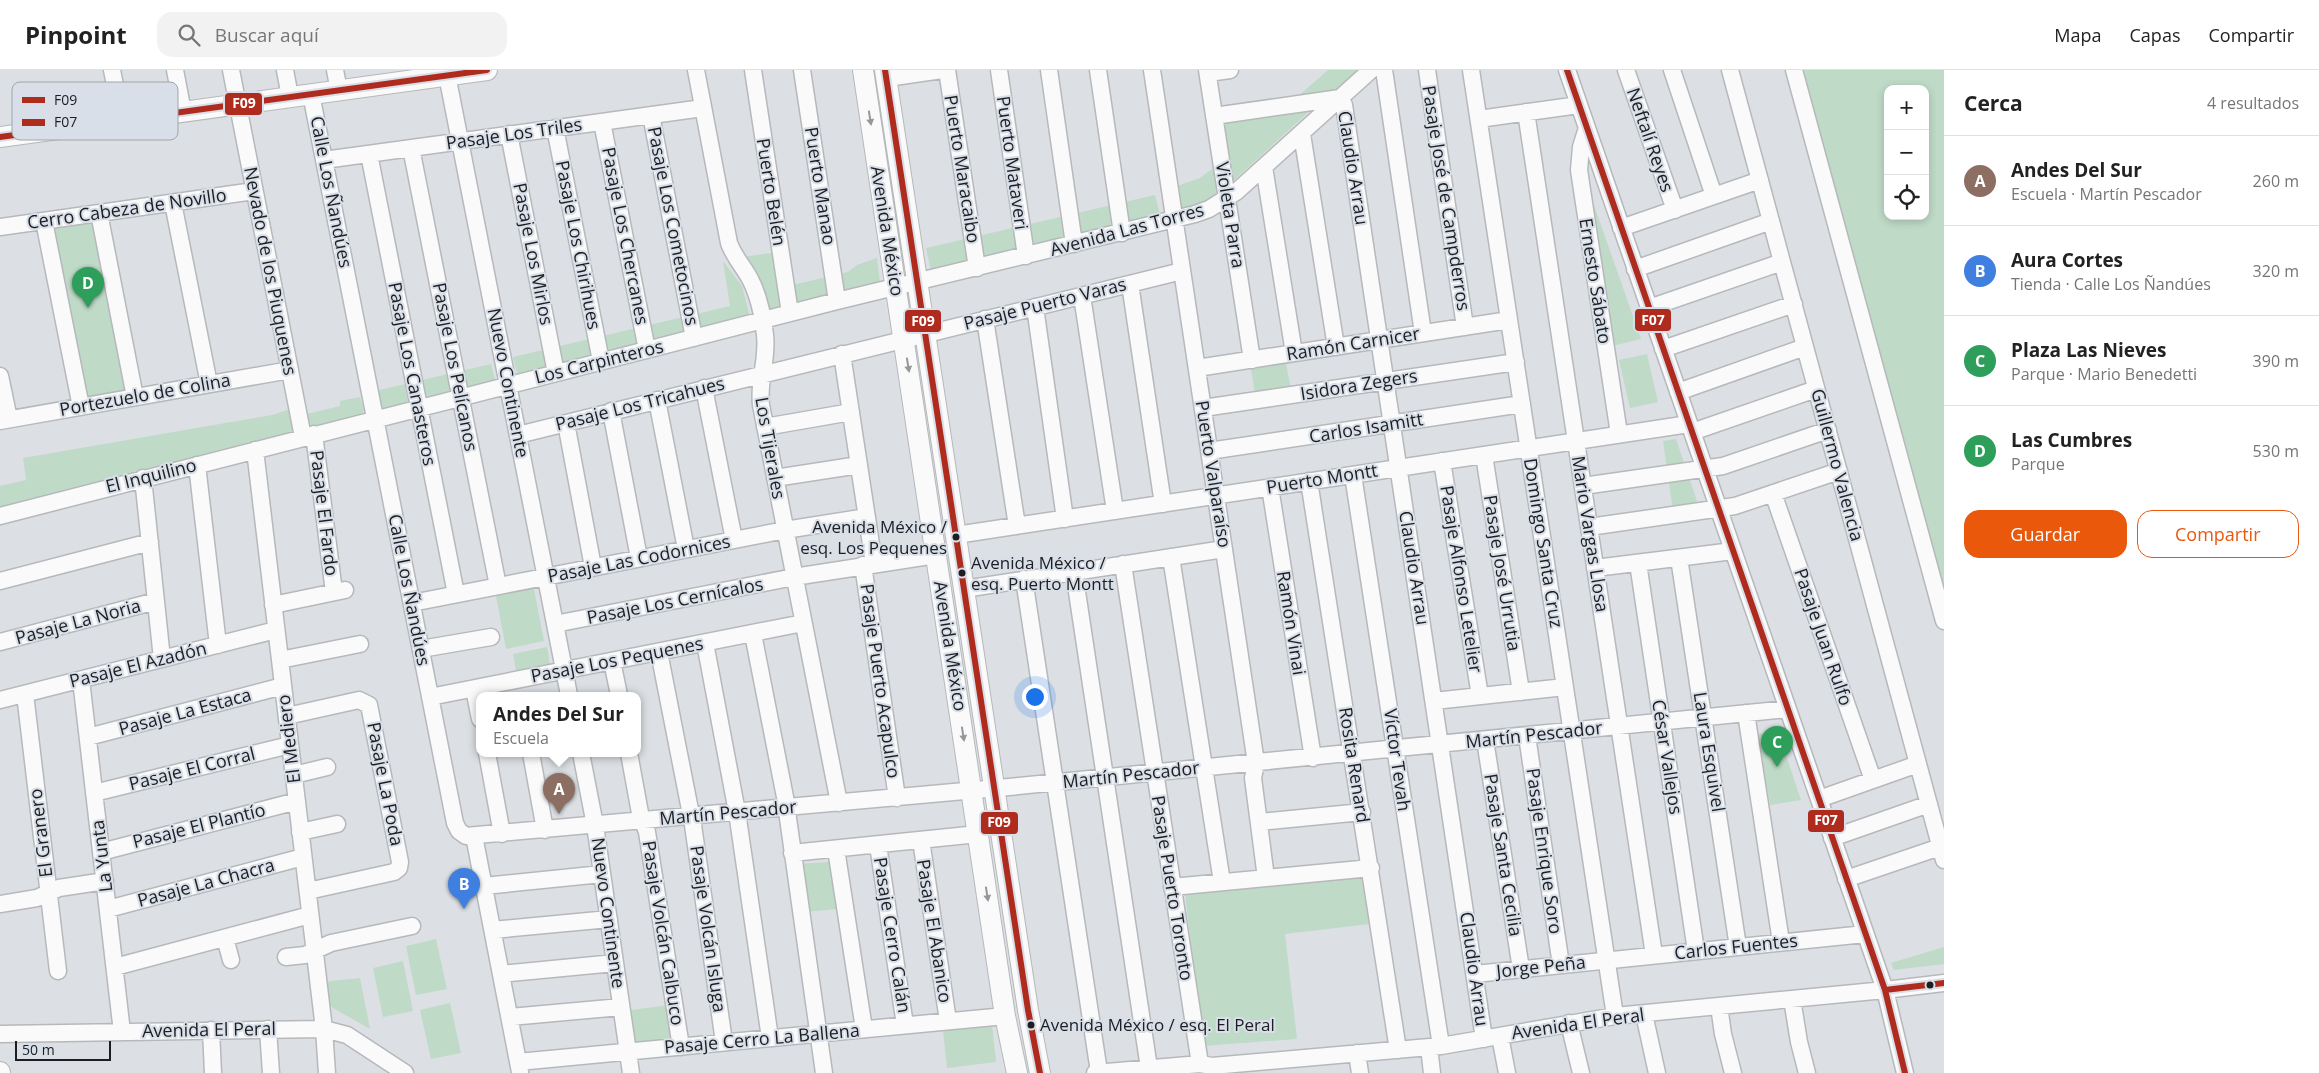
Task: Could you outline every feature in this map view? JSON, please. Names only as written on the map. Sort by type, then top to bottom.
[{"type":"main road","points":[[178,113],[339,91],[387,77],[488,70]]},
{"type":"main road","name":"Avenida México","points":[[863,70],[1005,1016],[1017,1073]]},
{"type":"main road","name":"Avenida México","points":[[886,74],[1028,1010],[1040,1073]]},
{"type":"street","name":"Nevado de los Piuquenes","points":[[231,70],[290,370],[309,436]]},
{"type":"street","points":[[285,70],[290,97]]},
{"type":"street","points":[[335,70],[339,91]]},
{"type":"street","name":"Los Tijerales","points":[[696,70],[729,243],[735,258],[753,286],[762,320],[766,347],[760,397],[839,803]]},
{"type":"street","name":"Puerto Belén","points":[[752,70],[790,314]]},
{"type":"street","name":"Puerto Manao","points":[[802,70],[837,301]]},
{"type":"street","points":[[886,74],[942,70]]},
{"type":"street","name":"Puerto Maracaibo","points":[[947,70],[977,268]]},
{"type":"street","name":"Puerto Mataveri","points":[[999,70],[1026,256]]},
{"type":"street","points":[[1048,70],[1074,244]]},
{"type":"street","points":[[1098,70],[1122,232]]},
{"type":"street","name":"Puerto Valparaíso","points":[[1152,70],[1256,763],[1253,778],[1266,878]]},
{"type":"street","points":[[1207,72],[1230,70]]},
{"type":"street","name":"Avenida Las Torres","points":[[896,287],[1174,220],[1209,209],[1227,199],[1302,134],[1371,70]]},
{"type":"street","points":[[1384,70],[1423,334]]},
{"type":"street","name":"Pasaje José de Campderros","points":[[1427,70],[1465,327]]},
{"type":"street","name":"Domingo Santa Cruz","points":[[1472,70],[1615,1016]]},
{"type":"street","points":[[1567,70],[1885,990],[1905,1073]]},
{"type":"street","name":"Neftalí Reyes","points":[[1626,70],[1674,210]]},
{"type":"street","points":[[1672,70],[1714,196]]},
{"type":"street","name":"Guillermo Valencia","points":[[1730,70],[1942,854]]},
{"type":"street","points":[[1794,70],[1944,622]]},
{"type":"street","name":"Violeta Parra","points":[[1207,72],[1252,360]]},
{"type":"street","name":"Nuevo Continente","points":[[446,73],[568,692]]},
{"type":"street","points":[[178,86],[183,112]]},
{"type":"street","name":"Calle Los Ñandúes","points":[[311,94],[456,828],[466,836],[474,836]]},
{"type":"street","points":[[1214,116],[1340,98]]},
{"type":"street","name":"Claudio Arrau","points":[[1340,98],[1346,114],[1475,974],[1492,1038],[1507,1073]]},
{"type":"street","points":[[1479,119],[1579,105]]},
{"type":"street","name":"Pasaje Los Triles","points":[[324,160],[703,108]]},
{"type":"street","name":"Mario Vargas Llosa","points":[[1526,112],[1654,955]]},
{"type":"street","name":"Pasaje Los Cometocinos","points":[[651,115],[694,338]]},
{"type":"street","name":"Pasaje Los Chercanes","points":[[602,122],[647,350]]},
{"type":"street","name":"Pasaje Los Chirihues","points":[[555,128],[601,361]]},
{"type":"street","name":"Ernesto Sábato","points":[[1587,128],[1579,157],[1580,177],[1619,434]]},
{"type":"street","name":"Pasaje Los Mirlos","points":[[509,134],[556,373]]},
{"type":"street","points":[[1302,134],[1336,347]]},
{"type":"street","name":"Pasaje Los Pelícanos","points":[[412,148],[498,586]]},
{"type":"street","name":"Pasaje Los Canasteros","points":[[369,154],[456,594]]},
{"type":"street","points":[[1264,167],[1294,353]]},
{"type":"street","points":[[1621,228],[1760,180]]},
{"type":"street","name":"Cerro Cabeza de Novillo","points":[[0,227],[254,191]]},
{"type":"street","points":[[173,202],[208,384]]},
{"type":"street","points":[[99,213],[135,397]]},
{"type":"street","points":[[44,221],[81,407]]},
{"type":"street","points":[[1635,269],[1771,222]]},
{"type":"street","points":[[1649,308],[1782,262]]},
{"type":"street","name":"Pasaje Puerto Varas","points":[[763,374],[1182,271]]},
{"type":"street","points":[[1130,284],[1163,504]]},
{"type":"street","name":"Los Carpinteros","points":[[309,436],[896,287]]},
{"type":"street","points":[[1082,296],[1115,511]]},
{"type":"street","points":[[1663,349],[1794,304]]},
{"type":"street","points":[[1035,307],[1065,518]]},
{"type":"street","points":[[985,319],[1017,526]]},
{"type":"street","name":"Ramón Carnicer","points":[[1197,368],[1510,320]]},
{"type":"street","points":[[1678,392],[1805,347]]},
{"type":"street","name":"Pasaje Puerto Acapulco","points":[[842,354],[867,517],[868,565],[897,798]]},
{"type":"street","name":"Isidora Zegers","points":[[1203,408],[1516,362]]},
{"type":"street","name":"Portezuelo de Colina","points":[[4,420],[290,370]]},
{"type":"street","name":"Pasaje Los Tricahues","points":[[518,435],[763,374]]},
{"type":"street","points":[[0,376],[4,420]]},
{"type":"street","points":[[704,388],[734,540]]},
{"type":"street","name":"Puerto Montt","points":[[956,535],[1619,434],[1690,428],[1816,389]]},
{"type":"street","points":[[657,400],[686,549]]},
{"type":"street","name":"Carlos Isamitt","points":[[1209,451],[1522,404]]},
{"type":"street","points":[[611,411],[639,558]]},
{"type":"street","points":[[765,427],[851,412]]},
{"type":"street","points":[[566,423],[593,567]]},
{"type":"street","points":[[1583,486],[1723,466],[1828,430]]},
{"type":"street","name":"El Inquilino","points":[[0,516],[309,436]]},
{"type":"street","name":"Pasaje El Fardo","points":[[273,605],[339,591],[309,436]]},
{"type":"street","name":"El Mediero","points":[[255,450],[315,950],[327,1073]]},
{"type":"street","name":"Pasaje José Urrutia","points":[[1484,455],[1521,692]]},
{"type":"street","name":"Pasaje Alfonso Letelier","points":[[1442,461],[1480,696]]},
{"type":"street","points":[[197,464],[218,645]]},
{"type":"street","points":[[775,478],[859,465]]},
{"type":"street","points":[[1589,527],[1735,506],[1838,471]]},
{"type":"street","name":"Víctor Tevah","points":[[1353,475],[1395,750],[1435,1046],[1432,1073]]},
{"type":"street","points":[[143,478],[162,659]]},
{"type":"street","name":"Rosita Renard","points":[[1309,481],[1398,1050]]},
{"type":"street","name":"Ramón Vinai","points":[[1270,488],[1313,758]]},
{"type":"street","name":"Pasaje Juan Rulfo","points":[[1773,494],[1873,780]]},
{"type":"street","name":"Pasaje Las Codornices","points":[[412,603],[785,530],[867,517]]},
{"type":"street","points":[[0,581],[150,542]]},
{"type":"street","points":[[964,589],[1224,549]]},
{"type":"street","points":[[1595,568],[1733,552]]},
{"type":"street","points":[[794,577],[936,556]]},
{"type":"street","points":[[1171,557],[1222,882]]},
{"type":"street","name":"Laura Esquivel","points":[[1679,558],[1738,947]]},
{"type":"street","name":"César Vallejos","points":[[1638,563],[1696,951]]},
{"type":"street","name":"Pasaje Puerto Toronto","points":[[1123,564],[1172,887],[1207,1069]]},
{"type":"street","points":[[1074,572],[1149,1068]]},
{"type":"street","name":"Pasaje Los Cernícalos","points":[[555,624],[794,577]]},
{"type":"street","points":[[1024,579],[1097,1073]]},
{"type":"street","name":"Pasaje La Noria","points":[[0,642],[156,601]]},
{"type":"street","name":"Pasaje Los Pequenes","points":[[430,697],[474,688],[518,688],[564,671],[804,624]]},
{"type":"street","name":"Pasaje El Azadón","points":[[0,700],[276,630]]},
{"type":"street","points":[[753,634],[783,789],[824,1073]]},
{"type":"street","points":[[421,649],[491,637]]},
{"type":"street","points":[[705,643],[737,812],[770,1038]]},
{"type":"street","points":[[280,660],[360,644]]},
{"type":"street","name":"Pasaje Volcán Isluga","points":[[658,652],[690,816],[724,1042]]},
{"type":"street","points":[[612,661],[618,692]]},
{"type":"street","name":"La Yunta","points":[[81,680],[122,1032]]},
{"type":"street","name":"Pasaje La Estaca","points":[[88,737],[283,686]]},
{"type":"street","points":[[1434,701],[1565,687]]},
{"type":"street","points":[[474,688],[476,698]]},
{"type":"street","name":"El Granero","points":[[25,694],[58,971]]},
{"type":"street","name":"Pasaje La Poda","points":[[287,716],[356,701],[365,701],[370,708],[400,862],[399,868],[394,872],[308,891]]},
{"type":"street","name":"Martín Pescador","points":[[474,836],[1313,758],[1788,709]]},
{"type":"street","points":[[1746,713],[1781,942]]},
{"type":"street","name":"Pasaje Enrique Soro","points":[[1527,736],[1561,965]]},
{"type":"street","name":"Pasaje Santa Cecilia","points":[[1486,740],[1521,969]]},
{"type":"street","name":"Pasaje El Corral","points":[[94,794],[290,745]]},
{"type":"street","points":[[488,757],[502,834]]},
{"type":"street","points":[[532,757],[545,830]]},
{"type":"street","name":"Nuevo Continente","points":[[582,757],[595,825],[631,1073]]},
{"type":"street","name":"Pasaje Volcán Calbuco","points":[[630,757],[647,832],[681,1046]]},
{"type":"street","points":[[1819,799],[1918,764]]},
{"type":"street","points":[[294,774],[327,767]]},
{"type":"street","name":"Pasaje El Plantío","points":[[101,852],[297,801]]},
{"type":"street","points":[[1832,838],[1929,804]]},
{"type":"street","points":[[1259,822],[1362,812]]},
{"type":"street","points":[[300,832],[337,824]]},
{"type":"street","points":[[792,853],[978,834]]},
{"type":"street","points":[[474,836],[519,1068]]},
{"type":"street","name":"Pasaje El Abanico","points":[[920,840],[948,1021]]},
{"type":"street","name":"Pasaje Cerro Calán","points":[[878,845],[905,1025]]},
{"type":"street","points":[[836,849],[864,1029]]},
{"type":"street","points":[[1846,879],[1942,854]]},
{"type":"street","name":"Pasaje La Chacra","points":[[108,909],[304,857]]},
{"type":"street","points":[[1172,887],[1370,868]]},
{"type":"street","points":[[484,886],[602,874]]},
{"type":"street","points":[[0,904],[37,898],[59,888],[105,881]]},
{"type":"street","points":[[115,967],[310,915]]},
{"type":"street","points":[[493,930],[608,919]]},
{"type":"street","points":[[286,957],[305,955],[331,943],[412,926]]},
{"type":"street","name":"Carlos Fuentes","points":[[1607,960],[1865,934]]},
{"type":"street","points":[[225,938],[231,960]]},
{"type":"street","name":"Jorge Peña","points":[[1475,974],[1607,960]]},
{"type":"street","points":[[501,974],[615,964]]},
{"type":"street","name":"Avenida El Peral","points":[[1097,1073],[1149,1068],[1207,1069],[1285,1066],[1357,1053],[1435,1046],[1492,1038],[1569,1022],[1615,1016],[1885,990],[1944,982]]},
{"type":"street","points":[[1792,999],[1807,1073]]},
{"type":"street","points":[[1719,1006],[1723,1034],[1733,1073]]},
{"type":"street","points":[[510,1017],[621,1007]]},
{"type":"street","points":[[1644,1014],[1658,1073]]},
{"type":"street","name":"Pasaje Cerro La Ballena","points":[[519,1068],[681,1046],[1005,1016]]},
{"type":"street","points":[[1569,1022],[1581,1073]]},
{"type":"street","points":[[268,1029],[271,1073]]},
{"type":"street","name":"Avenida El Peral","points":[[0,1034],[324,1029],[346,1035],[405,1073]]},
{"type":"street","points":[[211,1030],[214,1073]]},
{"type":"street","points":[[1357,1053],[1360,1073]]},
{"type":"green space","points":[[1328,70],[1363,70],[1339,92],[1296,98]]},
{"type":"green space","points":[[1802,70],[1944,70],[1944,588]]},
{"type":"green space","points":[[1314,107],[1231,183],[1221,121]]},
{"type":"green space","points":[[1216,166],[1220,195],[1216,199],[1181,209],[1177,186],[1200,178]]},
{"type":"green space","points":[[1590,194],[1641,339],[1612,346]]},
{"type":"green space","points":[[1155,195],[1161,218],[931,271],[926,248]]},
{"type":"green space","points":[[92,219],[126,392],[88,399],[83,395],[53,225]]},
{"type":"green space","points":[[778,252],[784,287],[848,272],[857,265],[877,258],[880,283],[767,312],[743,257]]},
{"type":"green space","points":[[723,261],[742,286],[749,313],[738,323],[518,377],[513,357],[730,306]]},
{"type":"green space","points":[[1647,354],[1658,402],[1630,408],[1619,360]]},
{"type":"green space","points":[[1286,363],[1292,395],[1256,401],[1251,369]]},
{"type":"green space","points":[[491,364],[496,384],[379,411],[375,391]]},
{"type":"green space","points":[[360,397],[364,411],[361,416],[314,428],[309,426],[307,414],[340,406],[340,401]]},
{"type":"green space","points":[[290,409],[293,431],[252,445],[0,509],[0,486],[26,480],[23,458],[272,415]]},
{"type":"green space","points":[[1676,439],[1699,507],[1673,511],[1663,441]]},
{"type":"green space","points":[[533,584],[544,641],[506,649],[495,591]]},
{"type":"green space","points":[[547,647],[551,670],[517,676],[513,654]]},
{"type":"green space","points":[[1778,731],[1801,800],[1770,805],[1758,734]]},
{"type":"green space","points":[[829,862],[837,909],[806,912],[797,864]]},
{"type":"green space","points":[[1364,874],[1370,924],[1285,934],[1297,1039],[1203,1046],[1185,894]]},
{"type":"green space","points":[[436,939],[447,989],[416,995],[406,946]]},
{"type":"green space","points":[[1944,947],[1944,964],[1894,970],[1891,963]]},
{"type":"green space","points":[[403,961],[413,1011],[383,1017],[373,968]]},
{"type":"green space","points":[[360,978],[370,1029],[326,1004],[321,982]]},
{"type":"green space","points":[[450,1003],[461,1053],[431,1059],[420,1010]]},
{"type":"green space","points":[[669,1005],[674,1040],[636,1046],[631,1010]]},
{"type":"green space","points":[[992,1024],[996,1062],[947,1068],[943,1030]]},
{"type":"transit line","name":"F09","points":[[178,113],[487,70]]},
{"type":"transit line","name":"F09","points":[[885,70],[1028,1010],[1040,1073]]},
{"type":"transit line","name":"F07","points":[[1567,70],[1885,990],[1905,1073]]},
{"type":"transit line","name":"F09","points":[[0,137],[12,135]]},
{"type":"transit line","name":"F07","points":[[1885,990],[1944,983]]},
{"type":"place","name":"Las Cumbres","points":[[88,308]]},
{"type":"place","name":"Avenida México / esq. Los Pequenes","points":[[956,537]]},
{"type":"place","name":"Avenida México / esq. Puerto Montt","points":[[962,573]]},
{"type":"place","name":"Plaza Las Nieves","points":[[1777,767]]},
{"type":"place","name":"Andes Del Sur","points":[[559,814]]},
{"type":"place","name":"Aura Cortes","points":[[464,909]]},
{"type":"place","name":"Avenida México / esq. El Peral","points":[[1031,1025]]}]
